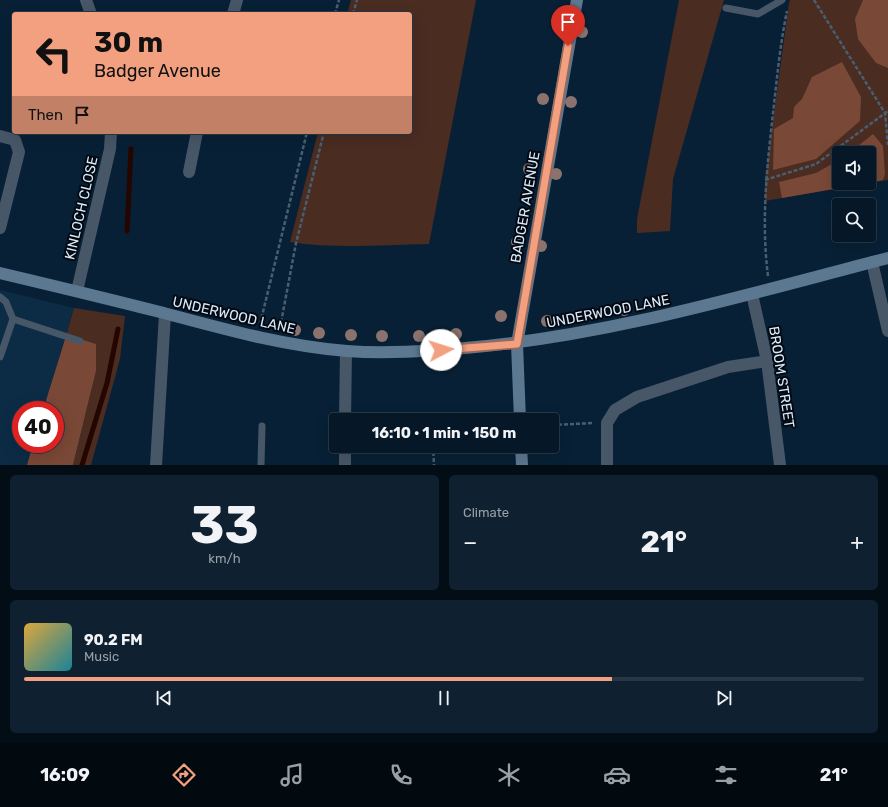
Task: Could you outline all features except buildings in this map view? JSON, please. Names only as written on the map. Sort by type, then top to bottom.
[{"type":"street","points":[[86,0],[90,12]]},
{"type":"street","points":[[234,12],[237,0]]},
{"type":"street","name":"BADGER AVENUE","points":[[520,413],[517,344],[577,0]]},
{"type":"street","name":"KINLOCH CLOSE","points":[[77,291],[110,149],[111,134]]},
{"type":"street","points":[[189,172],[197,134]]},
{"type":"street","points":[[0,136],[14,140],[19,152],[0,228]]},
{"type":"street","name":"UNDERWOOD LANE","points":[[0,273],[77,291],[255,338],[346,351],[411,352],[517,344],[613,328],[752,294],[769,288],[888,258]]},
{"type":"street","points":[[872,262],[888,331]]},
{"type":"street","name":"BROOM STREET","points":[[752,294],[767,361],[780,465]]},
{"type":"street","points":[[156,465],[165,314]]},
{"type":"street","points":[[345,413],[346,351]]},
{"type":"street","points":[[606,465],[606,423],[615,410],[637,398],[728,367],[767,361]]},
{"type":"street","points":[[345,453],[345,465]]},
{"type":"street","points":[[521,453],[522,465]]},
{"type":"lane","points":[[726,8],[758,14],[782,0]]},
{"type":"lane","points":[[0,297],[6,302],[13,319],[0,357]]},
{"type":"lane","points":[[13,319],[80,341]]},
{"type":"lane","points":[[261,465],[262,426]]},
{"type":"path","points":[[336,12],[339,0]]},
{"type":"path","points":[[354,12],[357,0]]},
{"type":"path","points":[[814,0],[887,112],[888,144]]},
{"type":"path","points":[[769,288],[765,250],[765,180],[782,37],[787,10]]},
{"type":"path","points":[[765,180],[816,164],[887,112]]},
{"type":"path","points":[[255,338],[307,134]]},
{"type":"path","points":[[277,342],[296,243],[323,134]]},
{"type":"path","points":[[559,425],[606,423]]},
{"type":"path","points":[[433,453],[434,465]]},
{"type":"shaded area","points":[[351,0],[476,0],[429,244],[342,246],[290,242],[317,134],[412,134],[412,12],[348,12]]},
{"type":"shaded area","points":[[679,0],[724,0],[673,179],[670,231],[637,233],[637,219]]},
{"type":"shaded area","points":[[790,0],[888,0],[888,180],[876,182],[876,146],[832,146],[832,189],[765,201],[765,180]]},
{"type":"shaded area","points":[[863,0],[888,0],[888,68],[876,63],[858,39],[855,19]]},
{"type":"shaded area","points":[[842,62],[861,97],[860,121],[816,159],[773,170],[774,129],[793,118],[794,107],[802,99],[812,77]]},
{"type":"shaded area","points":[[873,134],[883,146],[885,174],[883,180],[876,182],[876,146],[858,146]]},
{"type":"shaded area","points":[[832,164],[832,189],[782,198],[779,182],[816,173]]},
{"type":"shaded area","points":[[0,290],[74,308],[46,401],[12,401],[12,453],[30,453],[27,465],[0,465]]},
{"type":"shaded area","points":[[74,308],[125,316],[120,359],[91,465],[73,465],[96,371],[65,339]]},
{"type":"shaded area","points":[[65,339],[83,340],[96,344],[96,371],[73,465],[27,465],[30,453],[64,453],[64,401],[46,401]]},
{"type":"waterway","points":[[127,231],[131,149]]},
{"type":"waterway","points":[[82,465],[107,383],[118,329]]},
{"type":"route","points":[[441,350],[517,344],[568,46]]}]
